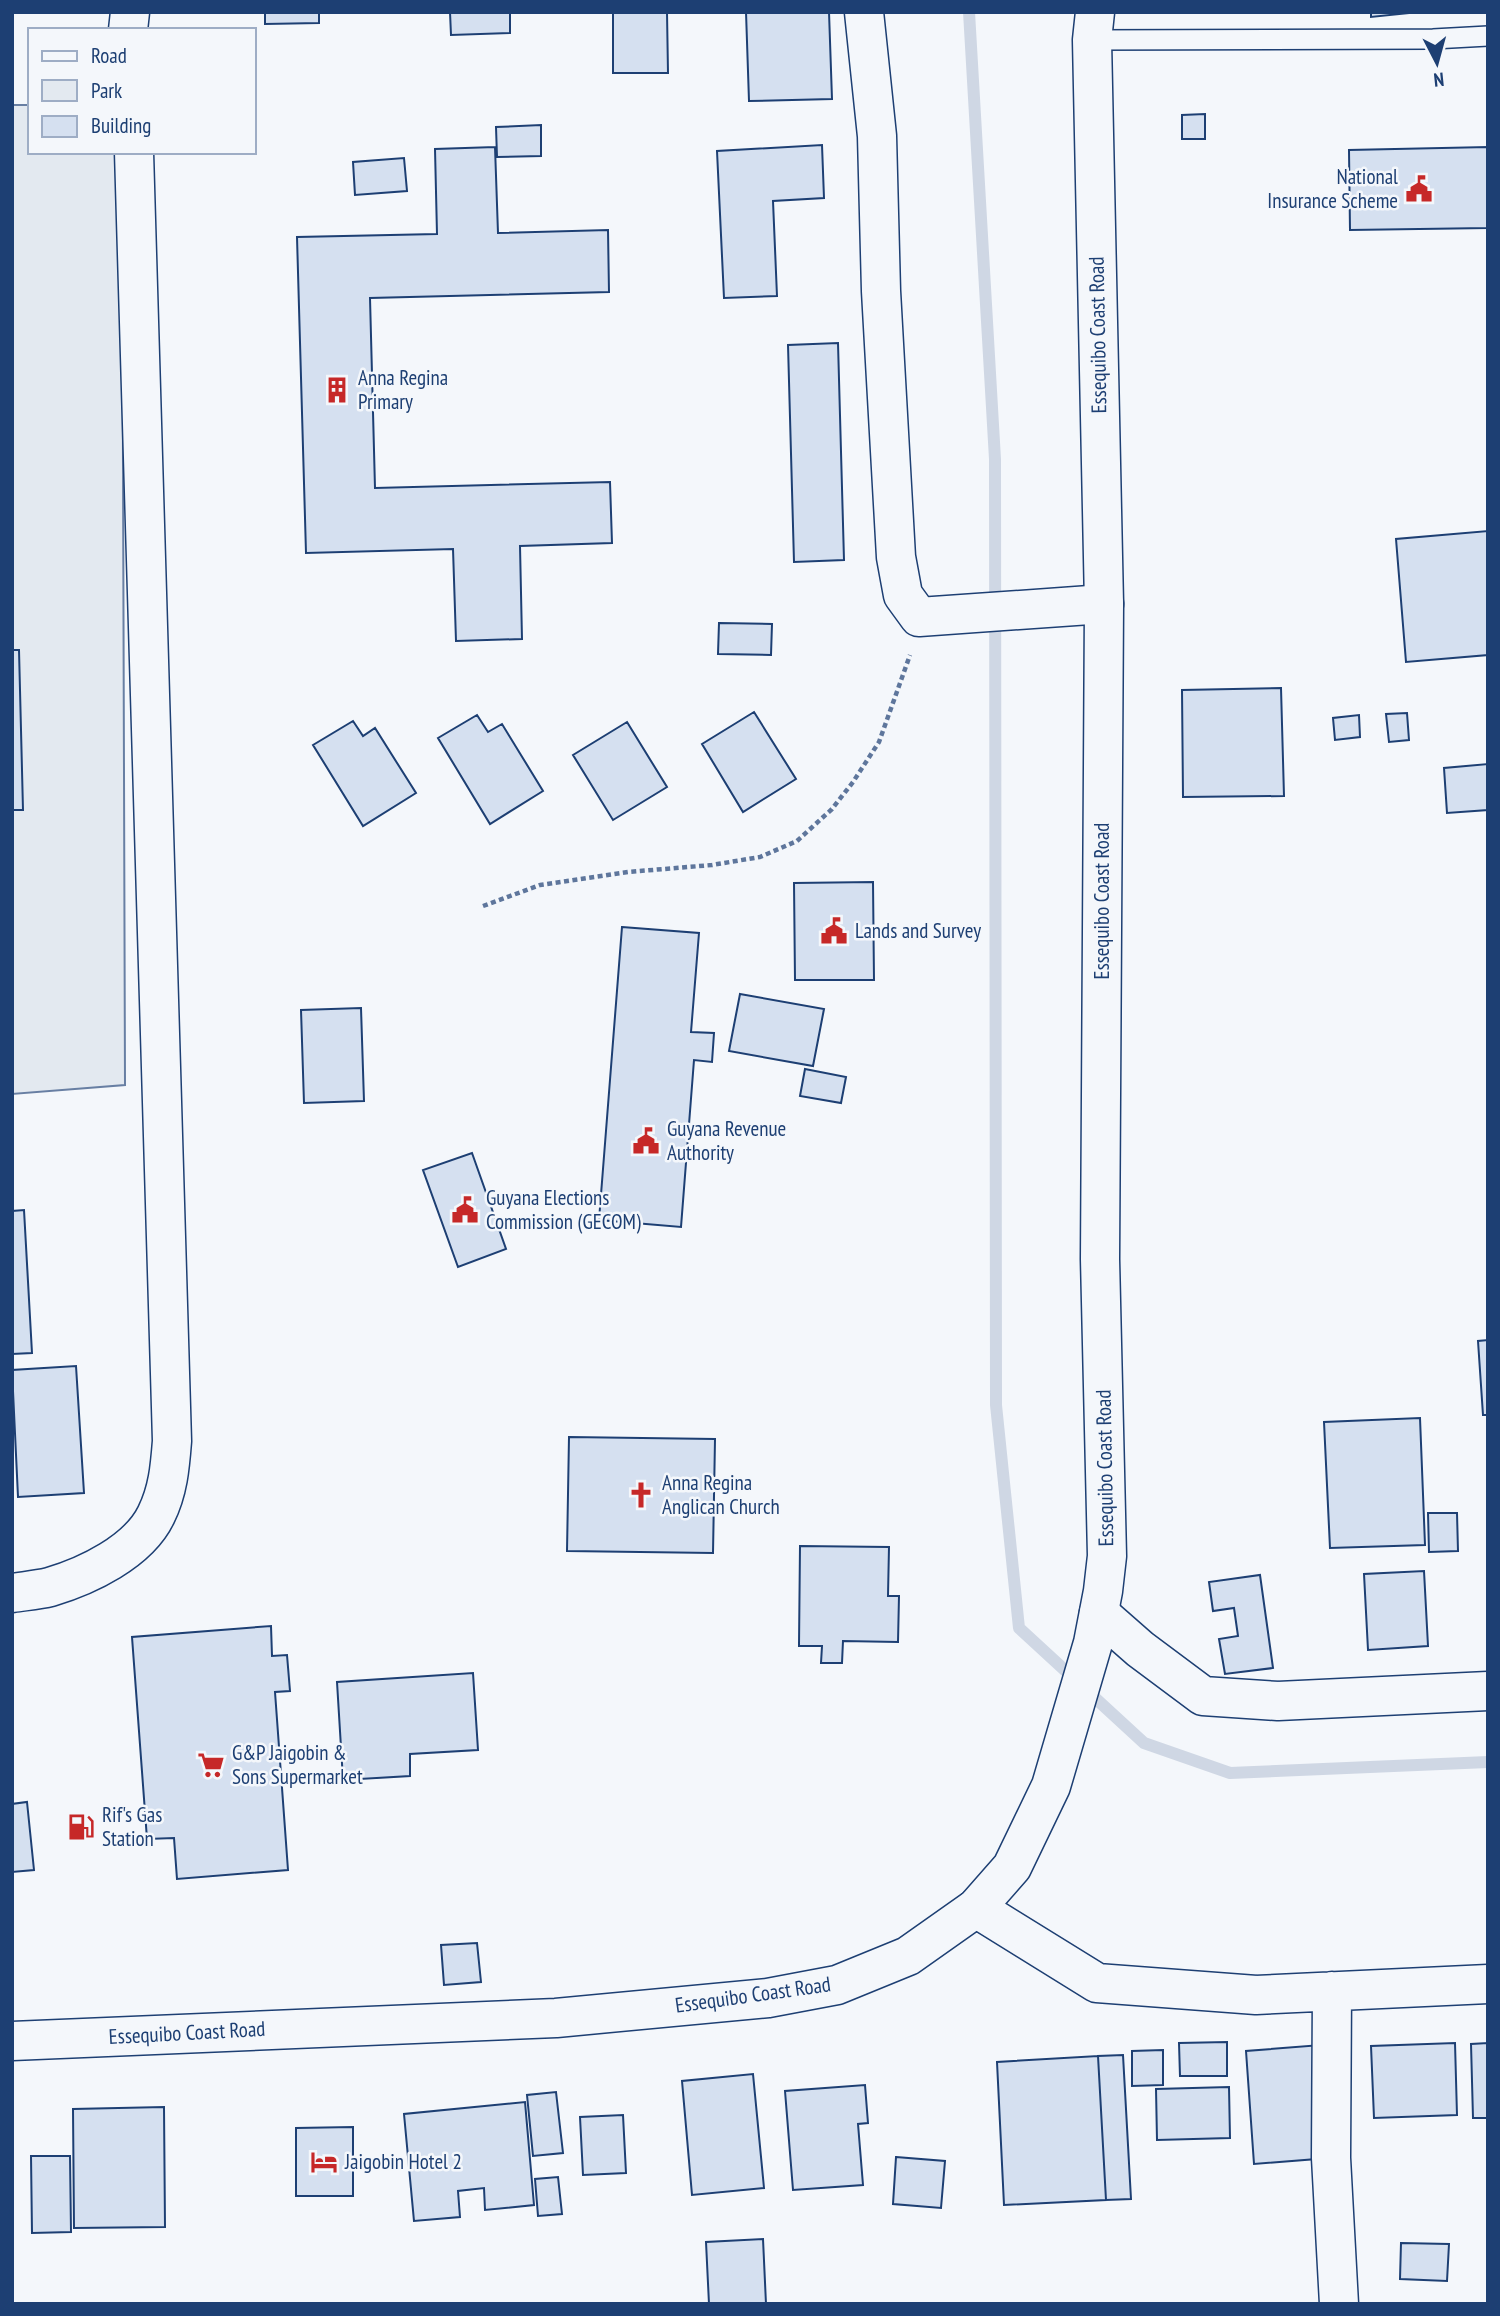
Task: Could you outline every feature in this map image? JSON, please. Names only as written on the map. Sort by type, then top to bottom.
[{"type":"street","points":[[864,12],[877,136],[881,290],[896,557],[903,595],[919,617],[1104,604]]},
{"type":"street","name":"Essequibo Coast Road","points":[[12,2041],[556,2018],[768,1998],[836,1985],[908,1956],[976,1908],[1012,1867],[1051,1786],[1096,1628],[1107,1556],[1100,1259],[1104,604],[1093,26]]},
{"type":"street","points":[[12,1593],[49,1587],[96,1570],[131,1546],[155,1517],[169,1482],[172,1441],[134,154]]},
{"type":"street","points":[[1096,1628],[1140,1648],[1202,1696],[1278,1701],[1488,1691]]},
{"type":"street","points":[[976,1908],[1097,1983],[1256,1995],[1488,1984]]},
{"type":"street","points":[[1332,1992],[1331,2158],[1339,2304]]},
{"type":"lane","points":[[1093,26],[1420,39],[1488,36]]},
{"type":"path","points":[[483,906],[540,885],[760,857],[797,841],[832,809],[879,742],[910,656],[919,617]]},
{"type":"green space","points":[[12,105],[28,105],[28,154],[122,154],[125,1085],[12,1094]]},
{"type":"building","points":[[265,12],[319,12],[319,23],[265,24]]},
{"type":"building","points":[[450,12],[510,12],[510,33],[451,35]]},
{"type":"building","points":[[613,12],[667,12],[668,73],[613,73]]},
{"type":"building","points":[[746,12],[829,12],[832,99],[749,101]]},
{"type":"building","points":[[1371,12],[1419,12],[1371,17]]},
{"type":"building","points":[[1205,114],[1205,139],[1182,139],[1182,115]]},
{"type":"building","points":[[541,125],[541,156],[497,157],[496,127]]},
{"type":"building","points":[[822,145],[824,198],[773,201],[777,296],[724,298],[717,151]]},
{"type":"building","name":"Anna Regina Primary","points":[[495,147],[498,233],[608,230],[609,292],[370,298],[375,488],[610,482],[612,543],[520,546],[522,639],[456,641],[453,549],[306,553],[297,237],[437,234],[435,149]]},
{"type":"building","name":"National Insurance Scheme","points":[[1488,147],[1488,228],[1350,230],[1349,150]]},
{"type":"building","points":[[404,158],[407,191],[355,195],[353,162]]},
{"type":"building","points":[[838,343],[844,560],[794,562],[788,345]]},
{"type":"building","points":[[1488,531],[1488,655],[1406,662],[1396,539]]},
{"type":"building","points":[[719,623],[772,624],[771,655],[718,654]]},
{"type":"building","points":[[12,650],[19,650],[23,810],[12,810]]},
{"type":"building","points":[[1281,688],[1284,796],[1183,797],[1182,690]]},
{"type":"building","points":[[754,712],[796,779],[743,812],[702,744]]},
{"type":"building","points":[[1407,713],[1409,740],[1389,742],[1386,714]]},
{"type":"building","points":[[477,715],[488,732],[502,724],[543,791],[490,824],[438,738]]},
{"type":"building","points":[[1359,715],[1360,737],[1335,740],[1333,718]]},
{"type":"building","points":[[353,721],[363,736],[375,728],[416,793],[363,826],[313,745]]},
{"type":"building","points":[[627,722],[667,787],[613,820],[573,755]]},
{"type":"building","points":[[1488,764],[1488,810],[1447,813],[1444,768]]},
{"type":"building","name":"Lands and Survey","points":[[873,882],[874,980],[795,980],[794,883]]},
{"type":"building","name":"Guyana Revenue Authority","points":[[622,927],[699,933],[691,1032],[714,1033],[712,1062],[694,1060],[681,1227],[599,1220]]},
{"type":"building","points":[[740,994],[824,1009],[813,1066],[729,1051]]},
{"type":"building","points":[[361,1008],[364,1101],[304,1103],[301,1010]]},
{"type":"building","points":[[805,1069],[846,1077],[841,1103],[800,1096]]},
{"type":"building","name":"Guyana Elections Commission (GECOM)","points":[[472,1153],[506,1249],[458,1267],[423,1170]]},
{"type":"building","points":[[24,1210],[32,1353],[12,1354],[12,1211]]},
{"type":"building","points":[[1488,1340],[1488,1415],[1483,1415],[1478,1341]]},
{"type":"building","points":[[76,1366],[84,1493],[18,1497],[12,1370]]},
{"type":"building","points":[[1420,1418],[1425,1545],[1330,1548],[1324,1422]]},
{"type":"building","name":"Anna Regina Anglican Church","points":[[569,1437],[715,1439],[713,1553],[567,1551]]},
{"type":"building","points":[[1428,1513],[1457,1513],[1458,1551],[1429,1552]]},
{"type":"building","points":[[800,1546],[889,1547],[888,1596],[899,1596],[898,1642],[843,1641],[842,1663],[821,1663],[822,1646],[799,1646]]},
{"type":"building","points":[[1424,1571],[1428,1646],[1368,1650],[1364,1574]]},
{"type":"building","points":[[1260,1575],[1273,1668],[1225,1674],[1219,1639],[1238,1636],[1234,1608],[1213,1611],[1209,1582]]},
{"type":"building","name":"G&P Jaigobin & Sons Supermarket","points":[[271,1626],[272,1656],[287,1655],[290,1691],[275,1692],[288,1870],[177,1879],[174,1838],[147,1839],[132,1637]]},
{"type":"building","points":[[473,1673],[478,1750],[410,1754],[410,1776],[343,1780],[337,1682]]},
{"type":"building","points":[[27,1802],[34,1870],[12,1872],[12,1804]]},
{"type":"building","points":[[477,1943],[481,1982],[444,1985],[441,1945]]},
{"type":"building","points":[[1227,2042],[1227,2076],[1180,2076],[1179,2043]]},
{"type":"building","points":[[1455,2043],[1457,2115],[1374,2118],[1371,2046]]},
{"type":"building","points":[[1488,2043],[1488,2118],[1473,2118],[1471,2044]]},
{"type":"building","points":[[1321,2045],[1329,2158],[1254,2164],[1246,2051]]},
{"type":"building","points":[[1163,2050],[1163,2085],[1132,2086],[1132,2051]]},
{"type":"building","points":[[1123,2055],[1131,2199],[1106,2200],[1098,2056]]},
{"type":"building","points":[[1098,2056],[1106,2200],[1004,2205],[997,2062]]},
{"type":"building","points":[[753,2074],[764,2188],[692,2195],[682,2081]]},
{"type":"building","points":[[865,2085],[868,2123],[858,2124],[863,2185],[793,2190],[785,2091]]},
{"type":"building","points":[[1229,2087],[1230,2138],[1157,2140],[1156,2089]]},
{"type":"building","points":[[556,2092],[563,2153],[533,2156],[527,2095]]},
{"type":"building","points":[[525,2102],[534,2205],[485,2210],[484,2188],[458,2191],[460,2217],[414,2221],[404,2114]]},
{"type":"building","points":[[164,2107],[165,2227],[74,2228],[73,2109]]},
{"type":"building","points":[[623,2115],[626,2173],[583,2175],[580,2117]]},
{"type":"building","name":"Jaigobin Hotel 2","points":[[353,2127],[353,2196],[296,2196],[296,2128]]},
{"type":"building","points":[[31,2156],[70,2156],[71,2232],[32,2233]]},
{"type":"building","points":[[896,2157],[945,2161],[941,2208],[893,2204]]},
{"type":"building","points":[[558,2177],[562,2214],[538,2216],[535,2179]]},
{"type":"building","points":[[763,2239],[766,2304],[709,2304],[706,2242]]},
{"type":"building","points":[[1401,2243],[1449,2244],[1447,2281],[1400,2279]]},
{"type":"waterway","points":[[969,12],[995,459],[996,1405],[1019,1628],[1144,1743],[1230,1773],[1488,1762]]},
{"type":"place","name":"National Insurance Scheme","points":[[1419,189]]},
{"type":"place","name":"Anna Regina Primary","points":[[337,390]]},
{"type":"place","name":"Lands and Survey","points":[[834,931]]},
{"type":"place","name":"Guyana Revenue Authority","points":[[646,1141]]},
{"type":"place","name":"Guyana Elections Commission (GECOM)","points":[[465,1210]]},
{"type":"place","name":"Anna Regina Anglican Church","points":[[641,1495]]},
{"type":"place","name":"G&P Jaigobin & Sons Supermarket","points":[[211,1765]]},
{"type":"place","name":"Rif's Gas Station","points":[[81,1827]]},
{"type":"place","name":"Jaigobin Hotel 2","points":[[324,2162]]}]
